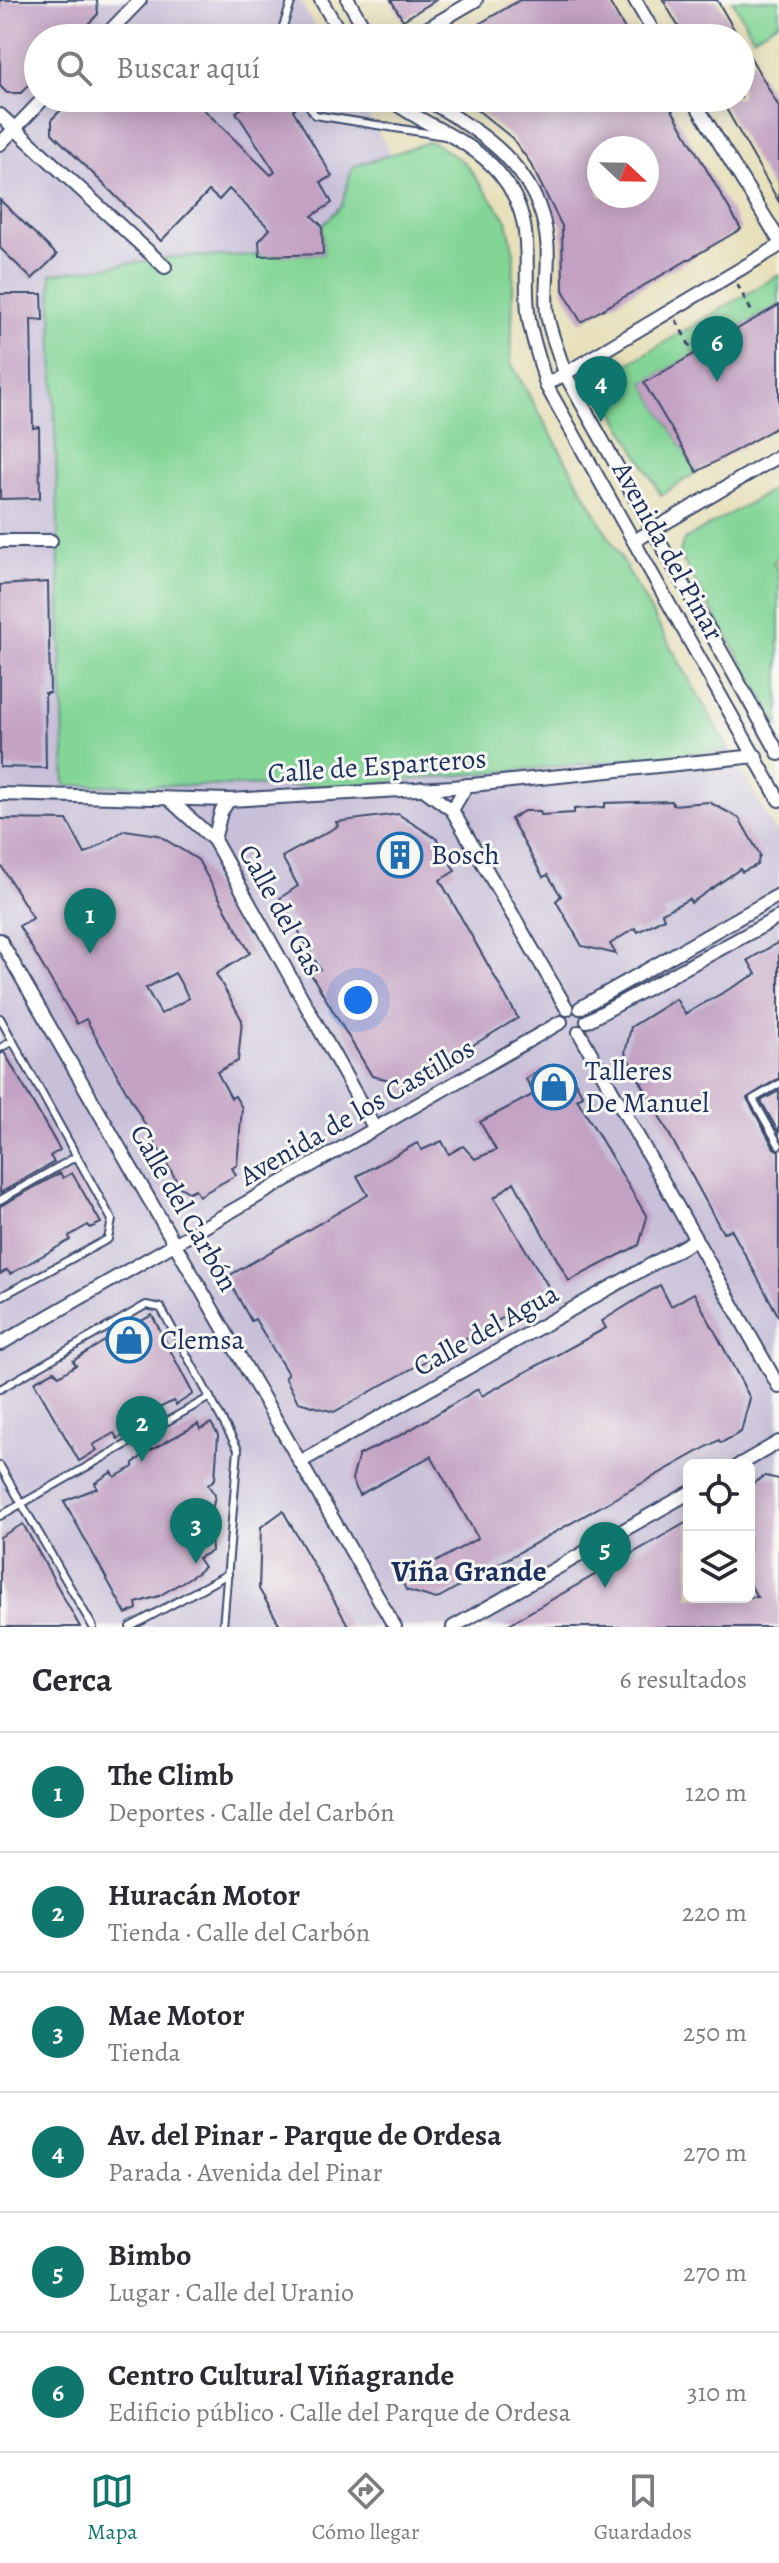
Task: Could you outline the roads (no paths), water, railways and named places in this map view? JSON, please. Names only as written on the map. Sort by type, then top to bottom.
[{"type":"street","points":[[117,0],[129,11]]},
{"type":"street","points":[[116,24],[140,0]]},
{"type":"street","points":[[321,0],[335,24]]},
{"type":"street","points":[[348,0],[362,24]]},
{"type":"street","points":[[435,24],[476,0]]},
{"type":"street","points":[[635,0],[649,24]]},
{"type":"street","points":[[0,144],[30,112]]},
{"type":"street","name":"Avenida del Pinar","points":[[406,112],[455,138],[499,173],[518,208],[529,245],[529,318],[546,385],[636,540],[779,800]]},
{"type":"street","name":"Avenida del Pinar","points":[[446,112],[491,140],[510,158],[542,210],[547,241],[547,314],[565,374],[779,754]]},
{"type":"street","points":[[546,385],[779,243],[700,112]]},
{"type":"street","points":[[0,115],[165,267]]},
{"type":"street","points":[[636,540],[779,456]]},
{"type":"street","points":[[0,541],[51,541]]},
{"type":"street","name":"Calle de Esparteros","points":[[0,794],[171,801],[229,800],[452,787],[756,756]]},
{"type":"street","points":[[452,810],[467,785]]},
{"type":"street","points":[[422,788],[452,810],[573,1008],[587,1021]]},
{"type":"street","name":"Calle del Gas","points":[[214,840],[221,812],[229,800]]},
{"type":"street","name":"Calle del Gas","points":[[171,801],[214,840],[375,1129]]},
{"type":"street","points":[[779,895],[573,1008],[561,1022],[571,1033],[579,1032],[587,1021],[779,917]]},
{"type":"street","name":"Calle del Carbón","points":[[0,940],[178,1244],[395,1627]]},
{"type":"street","name":"Avenida de los Castillos","points":[[0,1344],[561,1022]]},
{"type":"street","points":[[579,1032],[779,1387]]},
{"type":"street","name":"Calle del Agua","points":[[300,1462],[695,1240]]},
{"type":"street","points":[[749,1459],[779,1442]]},
{"type":"street","points":[[453,1627],[683,1496]]},
{"type":"lane","points":[[284,24],[292,0]]},
{"type":"lane","points":[[313,112],[315,115],[455,138]]},
{"type":"lane","points":[[0,1018],[112,1220],[108,1239],[0,1297]]},
{"type":"lane","points":[[0,1048],[13,1041]]},
{"type":"lane","points":[[779,1084],[753,1099],[779,1145]]},
{"type":"lane","points":[[0,1200],[77,1156]]},
{"type":"lane","points":[[0,1389],[146,1305],[161,1308],[238,1449],[223,1627]]},
{"type":"lane","points":[[0,1516],[210,1397]]},
{"type":"lane","points":[[0,1466],[93,1627]]},
{"type":"lane","points":[[130,1627],[228,1574]]},
{"type":"place","name":"Centro Cultural Viñagrande","points":[[717,382]]},
{"type":"place","name":"Av. del Pinar - Parque de Ordesa","points":[[601,422]]},
{"type":"place","name":"Bosch","points":[[400,855]]},
{"type":"place","name":"The Climb","points":[[90,954]]},
{"type":"place","name":"Talleres De Manuel","points":[[554,1087]]},
{"type":"place","name":"Clemsa","points":[[129,1340]]},
{"type":"place","name":"Huracán Motor","points":[[142,1462]]},
{"type":"place","name":"Mae Motor","points":[[196,1564]]},
{"type":"place","name":"Bimbo","points":[[605,1588]]},
{"type":"district","name":"Viña Grande","points":[[469,1571]]}]
